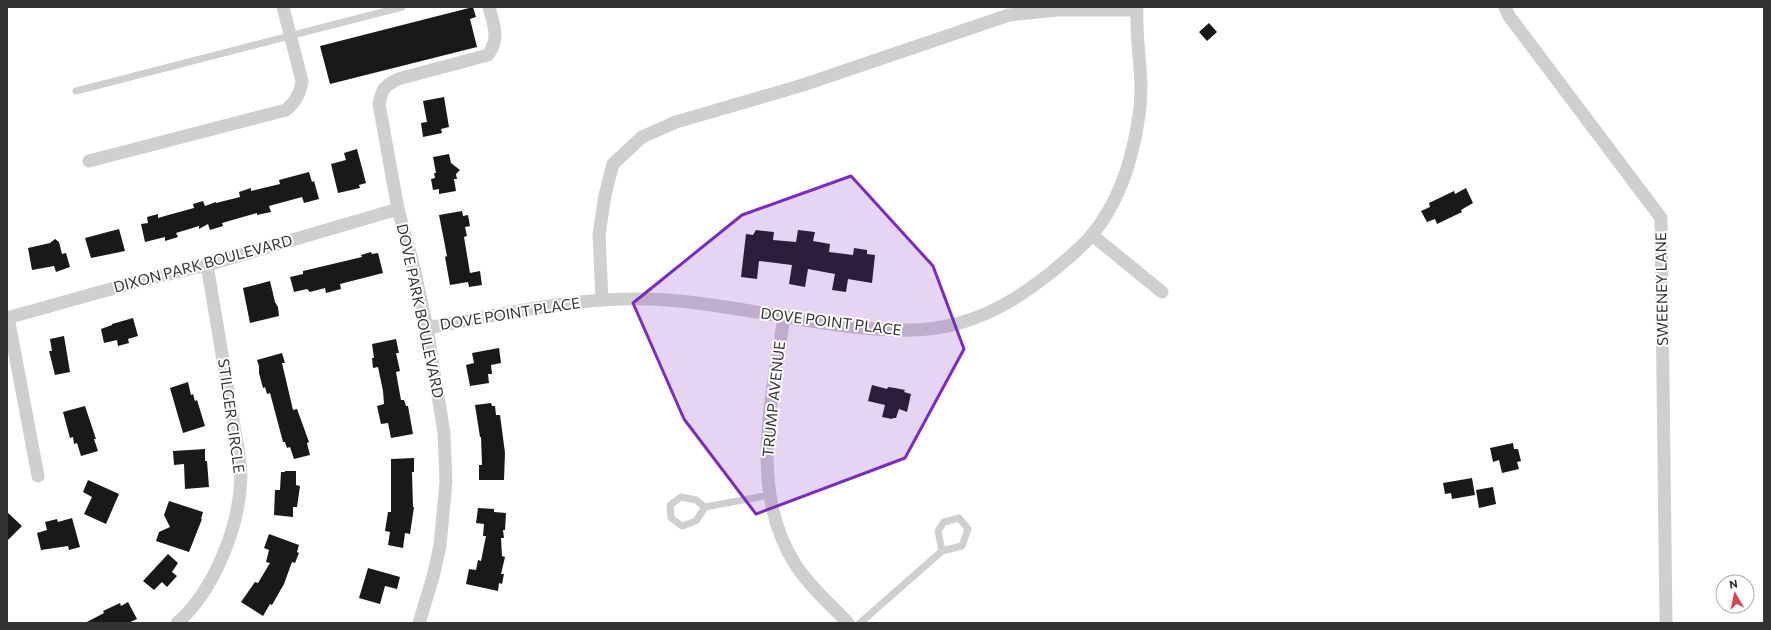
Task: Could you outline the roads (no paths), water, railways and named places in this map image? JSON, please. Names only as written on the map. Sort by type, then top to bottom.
[{"type":"street","points":[[90,161],[286,110],[295,102],[300,92],[302,80],[283,7]]},
{"type":"street","name":"DOVE PARK BOULEVARD","points":[[419,623],[433,577],[440,546],[446,482],[444,433],[426,328],[414,268],[398,209],[379,104],[381,92],[389,84],[398,79],[488,55],[495,46],[496,32],[489,7]]},
{"type":"street","name":"SWEENEY LANE","points":[[1505,7],[1509,16],[1661,218],[1666,623]]},
{"type":"street","points":[[602,300],[599,235],[605,195],[613,164],[642,137],[676,122],[803,85],[1009,15],[1058,10],[1137,8]]},
{"type":"street","name":"DOVE POINT PLACE","points":[[426,328],[511,312],[602,300],[678,300],[784,317],[899,332],[938,328],[962,322],[1010,302],[1077,251],[1092,235],[1117,194],[1134,146],[1140,113],[1141,88],[1137,8]]},
{"type":"street","name":"DIXON PARK BOULEVARD","points":[[7,318],[142,280],[206,265],[398,209]]},
{"type":"street","points":[[1092,235],[1162,292]]},
{"type":"street","name":"STILGER CIRCLE","points":[[177,623],[184,617],[201,595],[215,573],[232,526],[238,504],[241,476],[238,449],[206,265]]},
{"type":"street","name":"TRUMP AVENUE","points":[[784,317],[766,443],[767,475],[770,496],[781,536],[795,564],[803,576],[848,623]]},
{"type":"street","points":[[7,318],[38,476]]},
{"type":"lane","points":[[76,91],[402,7]]},
{"type":"lane","points":[[705,508],[696,500],[681,497],[670,505],[671,518],[682,526],[696,521],[705,508],[770,496]]},
{"type":"lane","points":[[860,623],[942,551],[962,546],[968,529],[959,518],[944,522],[938,530],[942,551]]}]
